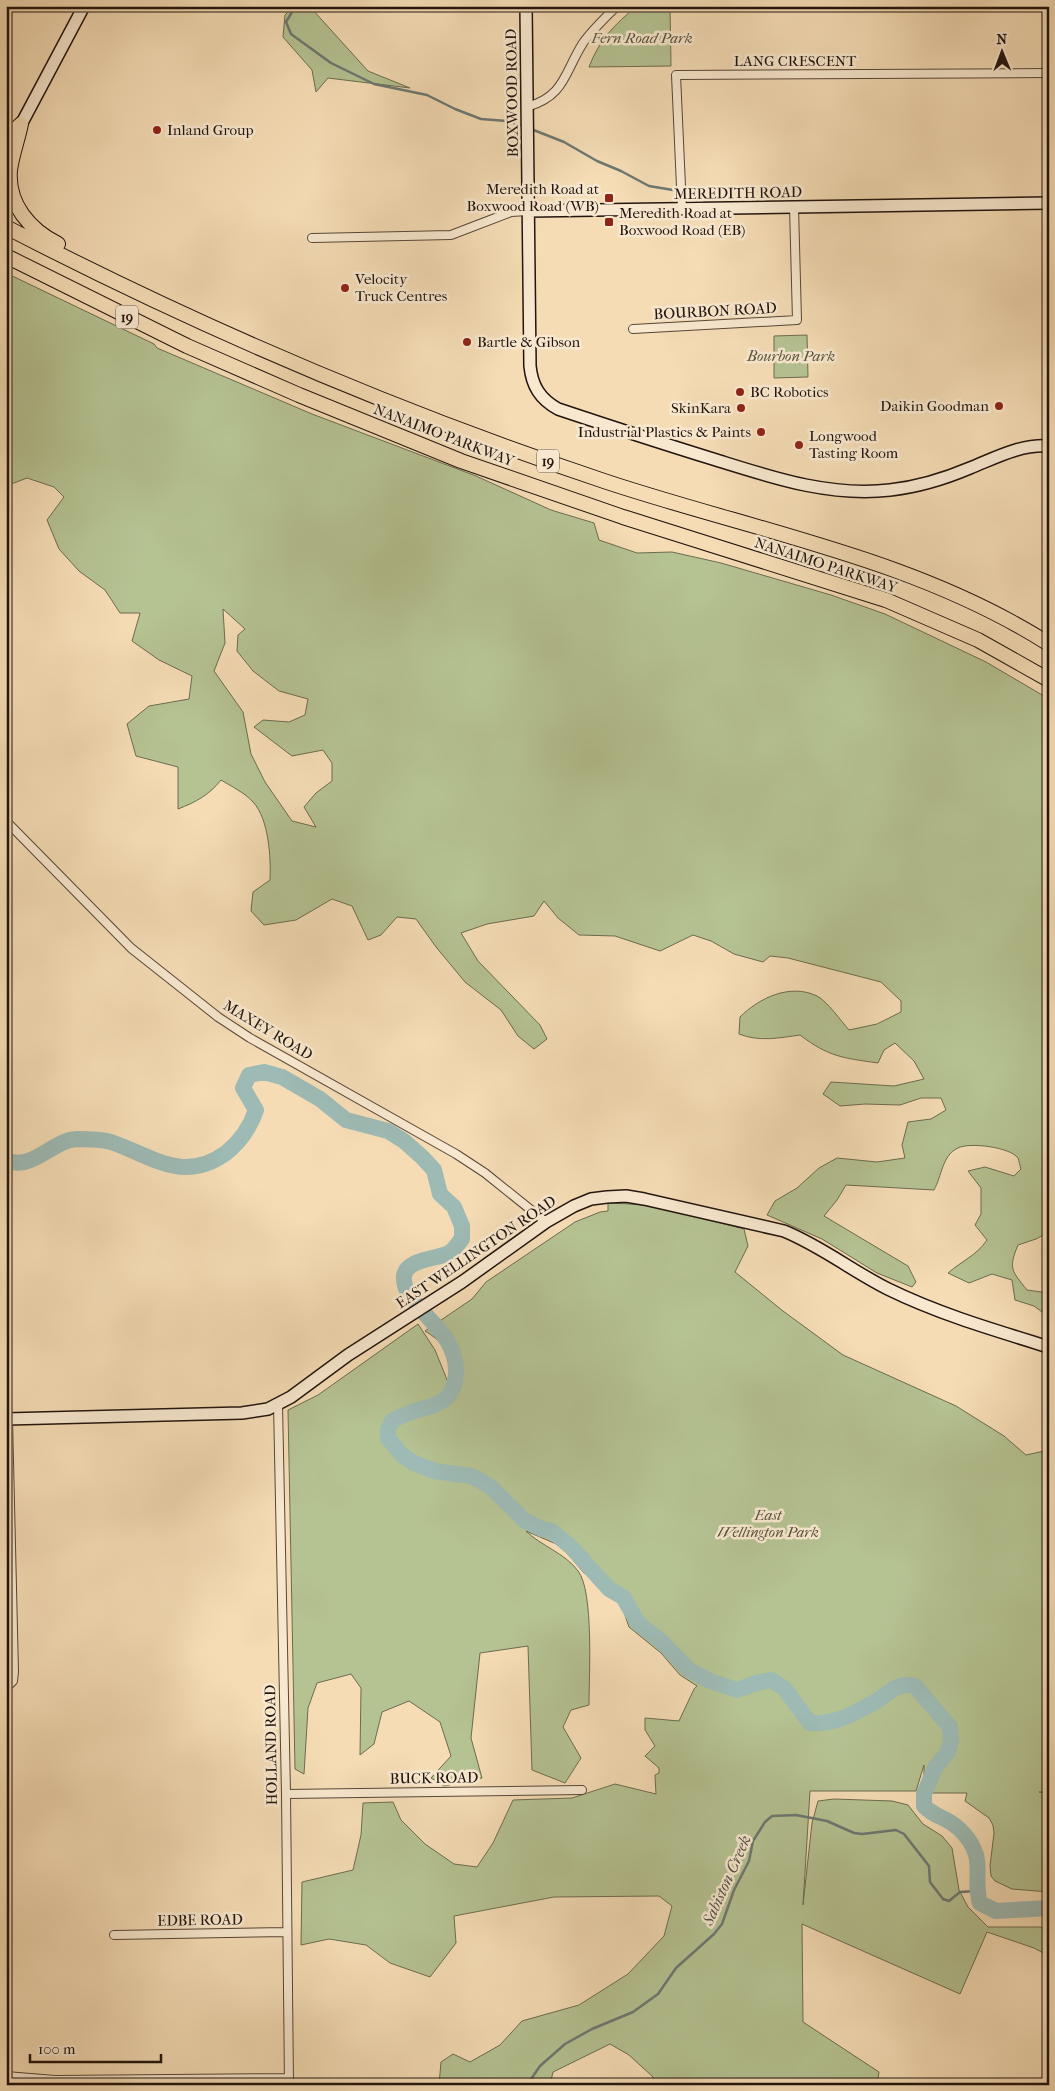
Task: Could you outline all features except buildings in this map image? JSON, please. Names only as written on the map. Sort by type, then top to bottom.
[{"type":"highway","points":[[6,138],[21,124]]},
{"type":"highway","points":[[21,124],[10,170],[10,188],[15,204],[33,228],[51,241],[104,268],[240,332],[278,356]]},
{"type":"highway","name":"NANAIMO PARKWAY","points":[[6,227],[116,282],[278,356],[434,420],[608,482],[865,560],[942,588],[1049,644]]},
{"type":"highway","name":"NANAIMO PARKWAY","points":[[6,256],[145,326],[250,374],[461,461],[623,517],[886,600],[978,640],[1049,680]]},
{"type":"highway","points":[[6,266],[206,362],[250,374]]},
{"type":"street","points":[[6,154],[84,6]]},
{"type":"street","name":"BOXWOOD ROAD","points":[[526,6],[531,374],[539,394],[547,402],[558,408],[757,473],[805,486],[839,491],[870,492],[918,485],[942,478],[1015,450],[1049,446]]},
{"type":"street","points":[[527,107],[543,102],[558,89],[584,42],[617,6]]},
{"type":"street","name":"LANG CRESCENT","points":[[682,209],[676,75],[1049,73]]},
{"type":"street","name":"MEREDITH ROAD","points":[[312,238],[451,235],[511,212],[528,211],[1049,203]]},
{"type":"street","name":"BOURBON ROAD","points":[[633,329],[797,320],[794,207]]},
{"type":"street","name":"MAXEY ROAD","points":[[6,821],[123,940],[218,1017],[250,1038],[456,1154],[485,1173],[546,1222]]},
{"type":"street","name":"EAST WELLINGTON ROAD","points":[[7,1419],[251,1413],[278,1404],[297,1394],[348,1355],[428,1304],[546,1222],[586,1201],[626,1196],[774,1228],[802,1239],[862,1275],[915,1301],[1049,1347]]},
{"type":"street","name":"HOLLAND ROAD","points":[[278,1404],[286,1794],[289,2081]]},
{"type":"street","points":[[6,1688],[13,1681],[14,1672],[7,1419]]},
{"type":"street","name":"BUCK ROAD","points":[[286,1794],[582,1790]]},
{"type":"street","name":"EDBE ROAD","points":[[114,1935],[286,1932]]},
{"type":"street","points":[[6,2076],[55,2080],[289,2081]]},
{"type":"green space","points":[[294,6],[312,6],[312,9],[368,71],[410,88],[328,78],[316,92],[312,70],[283,37],[285,15]]},
{"type":"green space","name":"Fern Road Park","points":[[637,6],[670,6],[671,66],[589,67],[608,33]]},
{"type":"green space","points":[[6,273],[154,344],[157,348],[312,414],[476,476],[551,510],[594,523],[599,540],[637,553],[672,552],[721,563],[831,595],[885,614],[986,662],[1049,699],[1049,1232],[1018,1245],[1012,1265],[1015,1274],[1027,1290],[1049,1293],[1049,1317],[1034,1306],[1015,1300],[1012,1280],[992,1274],[969,1283],[948,1273],[974,1254],[987,1240],[975,1225],[981,1214],[981,1188],[968,1171],[985,1167],[1014,1176],[1021,1169],[1018,1158],[1007,1151],[971,1145],[958,1148],[945,1161],[934,1190],[846,1185],[824,1216],[908,1266],[916,1282],[912,1287],[877,1273],[822,1239],[767,1215],[775,1201],[797,1188],[819,1168],[837,1158],[877,1162],[905,1158],[902,1145],[908,1122],[931,1119],[946,1110],[941,1098],[921,1098],[900,1105],[865,1104],[840,1106],[823,1094],[831,1082],[894,1086],[924,1079],[914,1061],[895,1043],[884,1050],[878,1063],[855,1060],[828,1052],[800,1035],[762,1039],[739,1034],[740,1017],[748,1010],[776,994],[796,991],[807,992],[817,996],[849,1030],[877,1024],[901,1012],[901,1001],[881,982],[788,958],[770,956],[763,962],[734,954],[711,941],[693,935],[660,951],[615,936],[579,935],[558,918],[544,901],[534,916],[487,924],[461,933],[478,961],[540,1025],[547,1039],[534,1049],[518,1036],[501,1010],[465,982],[416,919],[397,917],[381,935],[368,940],[352,906],[332,899],[296,920],[264,925],[251,911],[253,892],[270,880],[266,828],[263,818],[253,802],[221,780],[202,798],[178,809],[178,767],[136,756],[127,724],[149,706],[189,699],[192,676],[159,660],[132,641],[140,613],[120,613],[105,590],[79,571],[59,549],[47,520],[64,497],[54,487],[27,478],[6,486]],"holes":[[[223,609],[245,629],[238,635],[237,651],[253,671],[279,691],[308,699],[305,715],[289,722],[263,720],[254,727],[292,756],[323,750],[332,763],[332,781],[316,793],[304,807],[316,827],[292,821],[265,782],[251,754],[243,712],[214,671],[225,643]]]},
{"type":"green space","name":"Bourbon Park","points":[[807,335],[808,377],[774,378],[774,336]]},
{"type":"green space","name":"East Wellington Park","points":[[608,1203],[651,1205],[744,1229],[748,1246],[735,1272],[783,1311],[843,1355],[956,1406],[1004,1436],[1026,1455],[1049,1450],[1049,1792],[1039,1792],[1049,1793],[1049,1892],[1012,1889],[995,1881],[991,1876],[990,1866],[994,1833],[993,1825],[989,1818],[965,1801],[967,1793],[926,1793],[924,1765],[916,1791],[810,1791],[803,1905],[812,1823],[818,1801],[834,1799],[892,1801],[908,1805],[923,1824],[942,1836],[952,1848],[959,1890],[968,1907],[988,1927],[1041,1927],[1049,1935],[1049,1956],[1034,1948],[987,1932],[960,1994],[802,1924],[803,2022],[879,2072],[877,2085],[653,2085],[653,2077],[629,2055],[610,2044],[553,2072],[550,2085],[439,2085],[441,2062],[453,2054],[470,2062],[500,2045],[522,2021],[579,2005],[628,1974],[664,1936],[672,1906],[659,1896],[554,1897],[454,1916],[456,1943],[430,1977],[390,1963],[366,1945],[329,1939],[301,1945],[302,1882],[353,1870],[361,1835],[363,1803],[393,1802],[401,1820],[425,1844],[454,1864],[477,1867],[493,1843],[513,1800],[572,1798],[615,1784],[656,1794],[655,1775],[659,1773],[659,1768],[645,1756],[655,1746],[645,1730],[645,1718],[679,1721],[697,1686],[680,1675],[661,1653],[629,1627],[620,1601],[613,1591],[584,1573],[561,1546],[526,1531],[560,1554],[578,1571],[583,1581],[589,1615],[589,1705],[571,1710],[563,1727],[581,1758],[565,1783],[532,1770],[528,1646],[480,1653],[471,1738],[482,1778],[444,1786],[431,1778],[451,1756],[440,1722],[409,1701],[382,1712],[374,1744],[360,1755],[361,1688],[351,1674],[317,1683],[308,1708],[304,1774],[295,1769],[288,1410],[318,1395],[418,1324],[435,1350],[452,1392],[451,1364],[446,1350],[441,1343],[425,1331],[472,1299],[486,1282],[575,1222],[600,1212],[608,1211]]},
{"type":"waterway","points":[[300,6],[292,12],[286,22],[291,34],[331,63],[374,84],[427,95],[481,119],[507,121],[523,126]]},
{"type":"waterway","points":[[531,129],[564,142],[597,161],[649,186],[673,190]]},
{"type":"waterway","points":[[6,1160],[15,1163],[25,1162],[59,1144],[77,1139],[85,1139],[111,1142],[154,1160],[182,1167],[210,1162],[226,1153],[241,1139],[248,1128],[256,1110],[243,1088],[249,1075],[264,1072],[282,1077],[320,1099],[346,1120],[388,1131],[404,1141],[434,1170],[440,1194],[454,1207],[462,1226],[462,1239],[449,1253],[423,1260],[410,1266],[404,1276],[405,1287],[411,1298],[440,1330],[448,1343],[454,1357],[456,1373],[453,1388],[444,1400],[436,1405],[392,1421],[388,1429],[388,1438],[402,1455],[412,1462],[434,1471],[471,1476],[481,1481],[492,1488],[524,1520],[542,1529],[552,1531],[572,1548],[609,1589],[623,1597],[638,1623],[662,1642],[689,1670],[710,1681],[737,1690],[771,1680],[784,1688],[810,1723],[827,1722],[843,1718],[873,1703],[897,1687],[903,1685],[915,1686],[950,1727],[951,1740],[948,1752],[935,1768],[924,1794],[924,1806],[955,1825],[971,1843],[977,1860],[980,1903],[996,1911],[1049,1908]]},
{"type":"waterway","name":"Sabiston Creek","points":[[527,2085],[540,2066],[565,2044],[592,2029],[633,2012],[658,1994],[676,1968],[714,1934],[722,1924],[734,1890],[749,1861],[753,1841],[765,1822],[772,1816],[796,1815],[827,1821],[854,1833],[862,1834],[896,1830],[904,1834],[929,1866],[930,1882],[943,1899],[949,1901],[960,1892],[976,1891]]},
{"type":"place","name":"Inland Group","points":[[157,130]]},
{"type":"place","name":"Meredith Road at Boxwood Road (WB)","points":[[609,198]]},
{"type":"place","name":"Meredith Road at Boxwood Road (EB)","points":[[609,222]]},
{"type":"place","name":"Velocity Truck Centres","points":[[345,288]]},
{"type":"place","name":"Bartle & Gibson","points":[[467,342]]},
{"type":"place","name":"BC Robotics","points":[[740,392]]},
{"type":"place","name":"Daikin Goodman","points":[[999,406]]},
{"type":"place","name":"SkinKara","points":[[741,408]]},
{"type":"place","name":"Industrial Plastics & Paints","points":[[761,432]]},
{"type":"place","name":"Longwood Tasting Room","points":[[799,445]]}]
